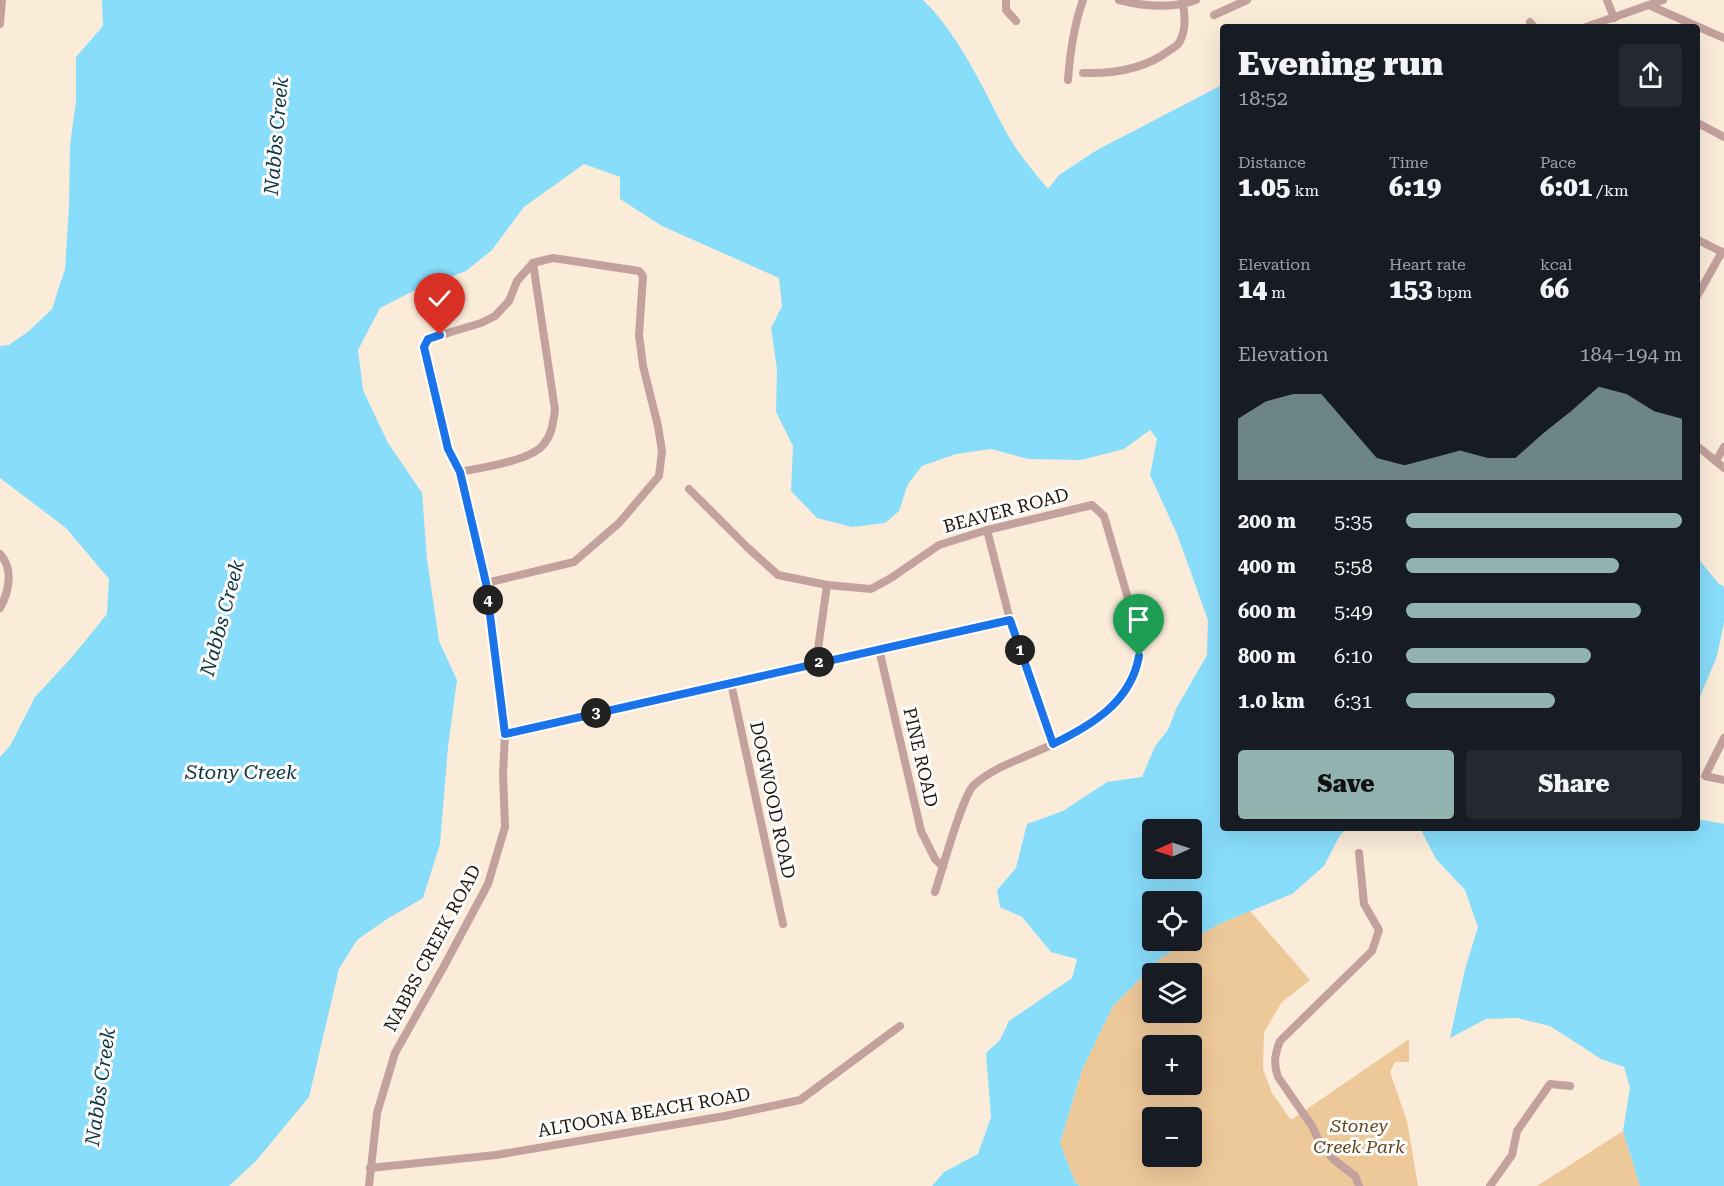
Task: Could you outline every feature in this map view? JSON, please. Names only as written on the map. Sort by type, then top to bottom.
[{"type":"street","points":[[0,24],[2,0]]},
{"type":"street","points":[[1006,0],[1006,10],[1016,21]]},
{"type":"street","points":[[1068,80],[1070,56],[1083,0]]},
{"type":"street","points":[[1119,0],[1138,4],[1183,3],[1196,0]]},
{"type":"street","points":[[1214,15],[1247,0]]},
{"type":"street","points":[[1608,0],[1614,18]]},
{"type":"street","points":[[1595,24],[1663,0]]},
{"type":"street","points":[[1083,73],[1095,74],[1137,68],[1158,60],[1180,43],[1185,22],[1183,3]]},
{"type":"street","points":[[1651,6],[1692,24]]},
{"type":"street","points":[[1700,27],[1724,38]]},
{"type":"street","points":[[1700,124],[1724,137]]},
{"type":"street","points":[[1700,241],[1723,252],[1700,291]]},
{"type":"street","points":[[460,472],[521,457],[542,447],[552,432],[555,411],[533,263],[553,258],[639,271],[643,276],[639,335],[643,366],[662,451],[659,476],[619,524],[574,562],[486,583]]},
{"type":"street","name":"NABBS CREEK ROAD","points":[[369,1186],[377,1113],[395,1053],[488,884],[506,827],[503,774],[505,734],[486,583],[460,472],[448,449],[424,347],[428,339],[481,323],[495,316],[508,301],[517,281],[533,263]]},
{"type":"street","points":[[1716,461],[1724,447]]},
{"type":"street","points":[[1700,448],[1724,468]]},
{"type":"street","name":"BEAVER ROAD","points":[[689,489],[778,575],[827,585],[872,589],[939,545],[987,530],[1092,505],[1104,516],[1139,636],[1137,670],[1122,696],[1104,714],[1053,744]]},
{"type":"street","points":[[935,892],[959,817],[972,786],[992,771],[1053,744],[1010,620],[987,530]]},
{"type":"street","points":[[0,554],[9,572],[9,586],[0,608]]},
{"type":"street","points":[[816,663],[827,585]]},
{"type":"street","points":[[505,734],[1010,620]]},
{"type":"street","name":"PINE ROAD","points":[[879,649],[921,831],[935,859],[943,867]]},
{"type":"street","name":"DOGWOOD ROAD","points":[[731,683],[783,924]]},
{"type":"street","points":[[1724,738],[1705,776],[1724,780]]},
{"type":"street","points":[[1359,853],[1364,904],[1380,930],[1372,951],[1280,1041],[1274,1057],[1274,1067],[1278,1077],[1312,1126],[1321,1145],[1333,1159],[1355,1176],[1359,1186]]},
{"type":"street","name":"ALTOONA BEACH ROAD","points":[[370,1168],[496,1155],[725,1116],[800,1100],[900,1026]]},
{"type":"street","points":[[1490,1186],[1512,1155],[1517,1131],[1550,1084],[1570,1086]]},
{"type":"green space","name":"Stoney Creek Park","points":[[1250,911],[1310,980],[1282,1002],[1264,1032],[1263,1069],[1272,1093],[1291,1120],[1409,1039],[1409,1062],[1395,1062],[1390,1072],[1407,1121],[1418,1186],[1080,1186],[1075,1182],[1060,1143],[1082,1070],[1113,1006],[1142,977],[1142,1023],[1202,1023],[1202,963],[1156,963],[1172,951],[1202,951],[1202,934]]},
{"type":"green space","points":[[1623,1131],[1640,1186],[1537,1186]]},
{"type":"water","name":"Stony Creek","points":[[102,0],[923,0],[949,31],[971,65],[1013,144],[1048,189],[1059,175],[1097,150],[1220,86],[1220,831],[1344,831],[1324,866],[1292,894],[1221,923],[1202,934],[1202,891],[1142,891],[1142,951],[1172,951],[1156,963],[1142,963],[1142,977],[1113,1006],[1082,1070],[1060,1143],[1075,1182],[1080,1186],[932,1186],[944,1172],[978,1154],[991,1117],[986,1053],[1000,1040],[1009,1021],[1072,978],[1077,959],[1051,952],[1022,917],[1000,907],[997,890],[1016,868],[1027,824],[1063,811],[1107,782],[1142,777],[1155,746],[1168,730],[1176,709],[1207,655],[1208,620],[1177,534],[1150,475],[1157,439],[1150,430],[1124,449],[1081,460],[1028,459],[991,449],[956,454],[922,466],[908,484],[899,511],[885,523],[852,527],[817,518],[791,491],[793,446],[776,412],[777,369],[771,328],[782,306],[779,278],[662,226],[620,199],[620,177],[584,164],[524,207],[492,250],[466,271],[411,292],[380,308],[358,350],[363,390],[388,443],[422,493],[427,559],[439,641],[457,680],[448,747],[440,844],[423,898],[357,940],[339,969],[309,1097],[256,1161],[229,1186],[0,1186],[0,757],[10,746],[35,697],[107,614],[109,579],[66,528],[0,478],[0,346],[9,345],[29,331],[52,309],[65,269],[70,145],[76,101],[76,57],[103,26]]},
{"type":"water","points":[[1700,561],[1724,587],[1724,622],[1717,656],[1700,697]]},
{"type":"water","points":[[1700,820],[1724,824],[1724,1186],[1640,1186],[1623,1131],[1630,1088],[1624,1067],[1601,1059],[1550,1026],[1517,1018],[1486,1019],[1450,1038],[1465,969],[1478,927],[1465,890],[1436,859],[1422,831],[1700,831]]},
{"type":"route","points":[[440,335],[428,339],[424,347],[448,449],[460,472],[486,583],[505,734],[1010,620],[1053,744],[1104,714],[1122,696],[1137,670],[1139,656]]},
{"type":"water label","name":"Nabbs Creek","points":[[276,136]]},
{"type":"water label","name":"Nabbs Creek","points":[[222,618]]},
{"type":"water label","name":"Nabbs Creek","points":[[100,1087]]}]
